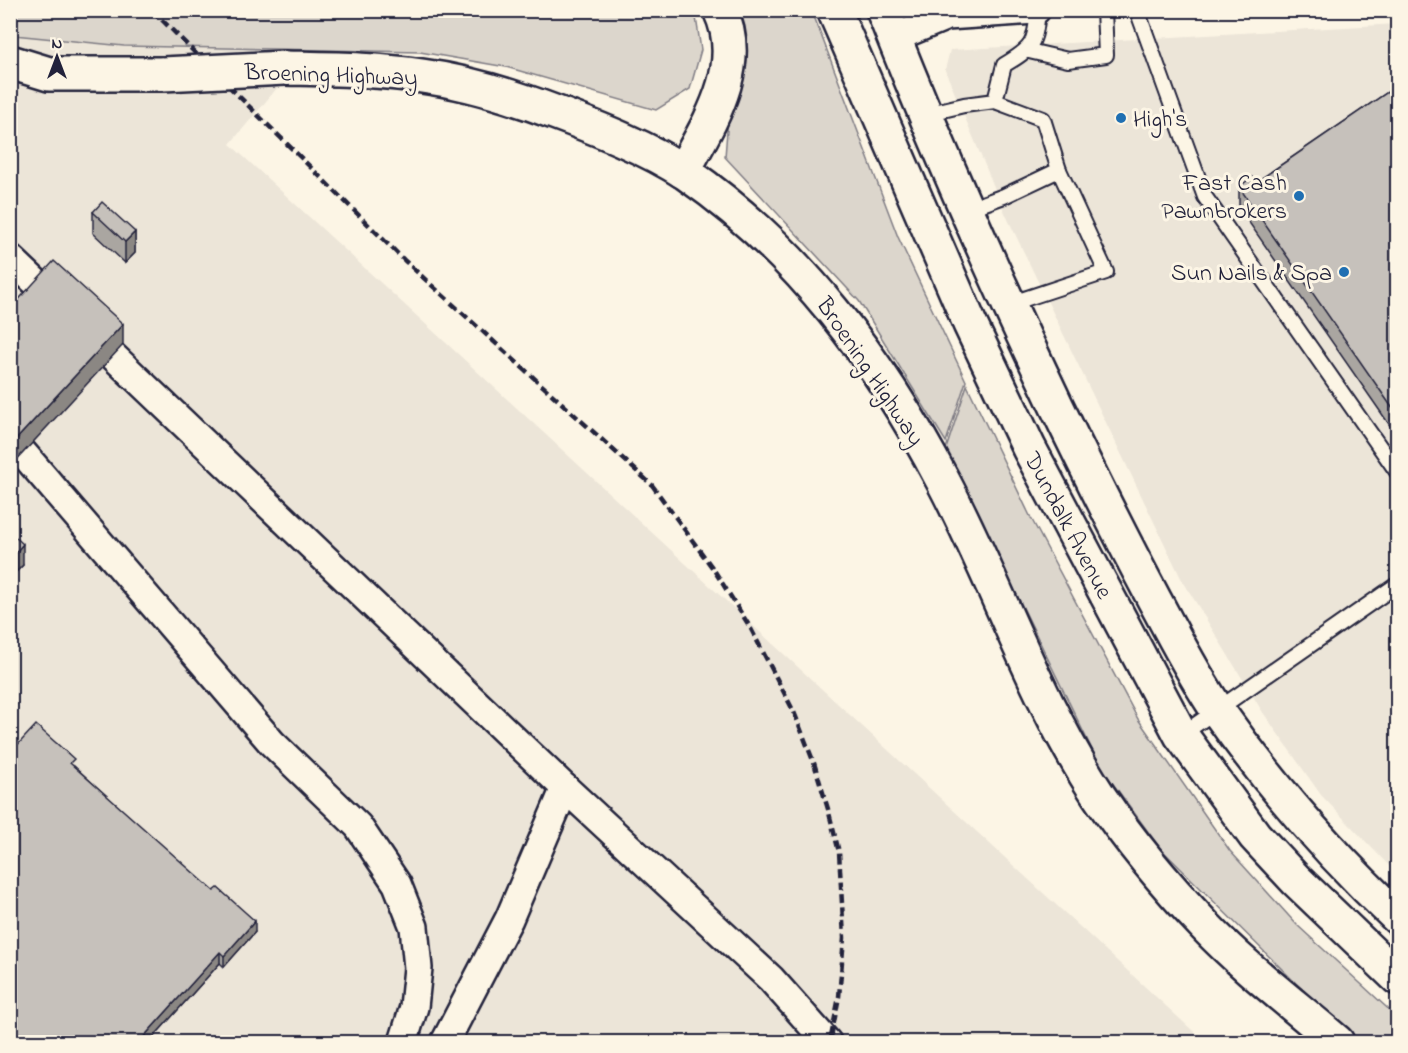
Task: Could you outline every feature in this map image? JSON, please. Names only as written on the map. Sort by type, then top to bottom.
[{"type":"main road","points":[[683,171],[712,118],[723,90],[729,57],[727,26],[720,10]]},
{"type":"main road","name":"Dundalk Avenue","points":[[834,10],[970,324],[1029,448],[1181,735],[1255,836],[1296,880],[1398,978]]},
{"type":"main road","name":"Dundalk Avenue","points":[[889,24],[966,210],[1009,304],[1110,518],[1181,650],[1218,710],[1283,797],[1349,873],[1398,918]]},
{"type":"main road","name":"Broening Highway","points":[[10,62],[50,74],[164,74],[285,68],[358,69],[424,76],[480,88],[597,128],[683,171],[752,223],[796,268],[843,320],[894,396],[944,482],[1060,725],[1097,793],[1140,854],[1207,929],[1337,1042]]},
{"type":"main road","points":[[970,324],[1009,304]]},
{"type":"street","points":[[889,24],[946,13],[1037,10]]},
{"type":"street","points":[[10,258],[45,292]]},
{"type":"street","points":[[113,356],[565,789],[771,979],[827,1042]]},
{"type":"street","points":[[23,453],[272,743],[358,826],[397,884],[414,927],[418,968],[414,1006],[403,1042]]},
{"type":"street","points":[[445,1042],[509,919],[565,789]]},
{"type":"lane","points":[[994,101],[1004,65],[1029,51],[1035,37],[1037,10]]},
{"type":"lane","points":[[1029,51],[1068,60],[1106,55],[1104,10]]},
{"type":"lane","points":[[1137,10],[1205,197],[1398,473]]},
{"type":"lane","points":[[926,114],[994,101],[1043,119],[1059,170],[1106,272],[1009,304]]},
{"type":"lane","points":[[966,210],[1004,196],[1059,170]]},
{"type":"lane","points":[[1181,735],[1398,584]]},
{"type":"shaded area","points":[[11,10],[695,11],[701,50],[690,89],[656,110],[506,67],[420,52],[124,46],[14,35],[11,33]]},
{"type":"shaded area","points":[[10,11],[342,11],[230,144],[1205,1042],[11,1042]]},
{"type":"shaded area","points":[[736,11],[812,11],[898,237],[966,381],[946,442],[859,301],[725,157],[728,118],[745,41]]},
{"type":"shaded area","points":[[1397,24],[1397,874],[1321,795],[1262,711],[1181,578],[1005,213],[945,70],[950,50]]},
{"type":"shaded area","points":[[967,385],[1031,518],[1138,719],[1230,851],[1297,925],[1397,1017],[1397,1042],[1359,1042],[1325,1012],[1160,848],[1100,766],[946,449]]},
{"type":"building","points":[[1398,85],[1398,416],[1239,187],[1252,177],[1256,182]]},
{"type":"building","points":[[102,202],[135,232],[125,242],[93,212]]},
{"type":"building","points":[[54,261],[123,324],[10,446],[10,309]]},
{"type":"building","points":[[10,532],[23,544],[15,553],[10,548]]},
{"type":"building","points":[[36,725],[74,759],[70,763],[214,891],[218,888],[255,921],[224,956],[220,952],[139,1042],[10,1042],[10,753]]},
{"type":"railway","points":[[152,10],[405,261],[652,485],[714,570],[750,627],[794,712],[814,763],[839,852],[844,938],[839,997],[830,1042]]},
{"type":"place","name":"High's","points":[[1121,118]]},
{"type":"place","name":"Fast Cash Pawnbrokers","points":[[1299,196]]},
{"type":"place","name":"Sun Nails & Spa","points":[[1344,272]]}]
